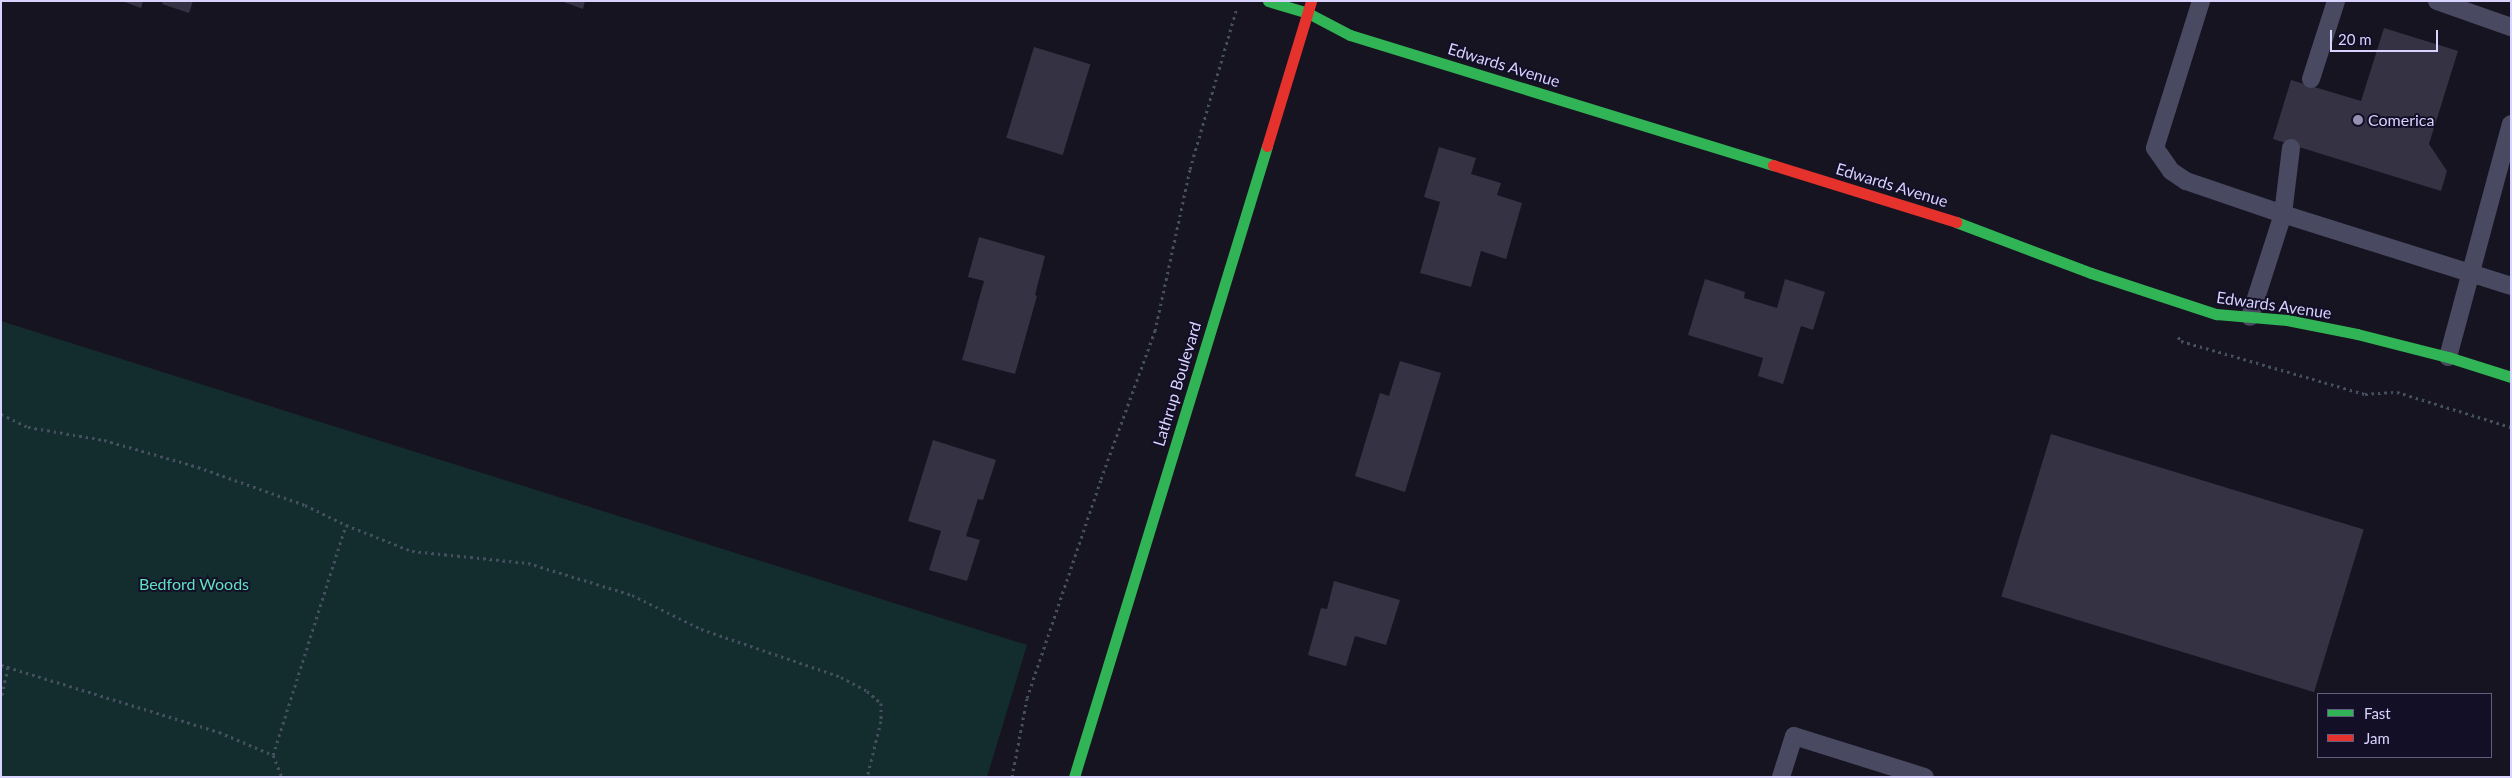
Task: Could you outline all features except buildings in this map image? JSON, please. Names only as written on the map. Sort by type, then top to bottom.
[{"type":"street","name":"Edwards Avenue","points":[[1268,1],[1308,13],[1350,35],[1946,218],[2148,293],[2216,314],[2287,320],[2448,357],[2511,377]]},
{"type":"street","name":"Lathrup Boulevard","points":[[1074,777],[1312,1]]},
{"type":"lane","points":[[2201,1],[2155,148],[2171,171],[2186,181],[2283,214],[2511,286]]},
{"type":"lane","points":[[2311,79],[2336,1]]},
{"type":"lane","points":[[2437,1],[2511,27]]},
{"type":"lane","points":[[2448,357],[2469,273],[2511,124]]},
{"type":"lane","points":[[2250,317],[2283,214],[2291,148]]},
{"type":"lane","points":[[1781,777],[1794,736],[1925,777]]},
{"type":"path","points":[[1012,777],[1030,689],[1098,488],[1155,331],[1190,169],[1236,14]]},
{"type":"path","points":[[2443,406],[2511,427]]},
{"type":"path","points":[[1,414],[28,426],[104,440],[198,467],[306,505],[346,525],[412,551],[528,563],[566,574],[632,595],[701,629],[841,677],[867,691],[881,702],[881,721],[867,777]]},
{"type":"path","points":[[282,777],[274,755],[346,525]]},
{"type":"path","points":[[1,665],[219,732],[274,755]]},
{"type":"path","points":[[2,695],[8,667]]},
{"type":"green space","name":"Bedford Woods","points":[[1,321],[1027,645],[987,777],[1,777]]},
{"type":"traffic: fast","points":[[1268,1],[1308,13],[1350,35],[1773,165]]},
{"type":"traffic: fast","points":[[1074,777],[1267,146]]},
{"type":"traffic: fast","points":[[1956,222],[2091,273],[2216,314],[2287,320],[2357,334],[2448,357],[2511,377]]},
{"type":"traffic: jam","points":[[1267,146],[1311,1]]},
{"type":"traffic: jam","points":[[1773,165],[1956,222]]},
{"type":"place","name":"Comerica","points":[[2358,120]]}]
